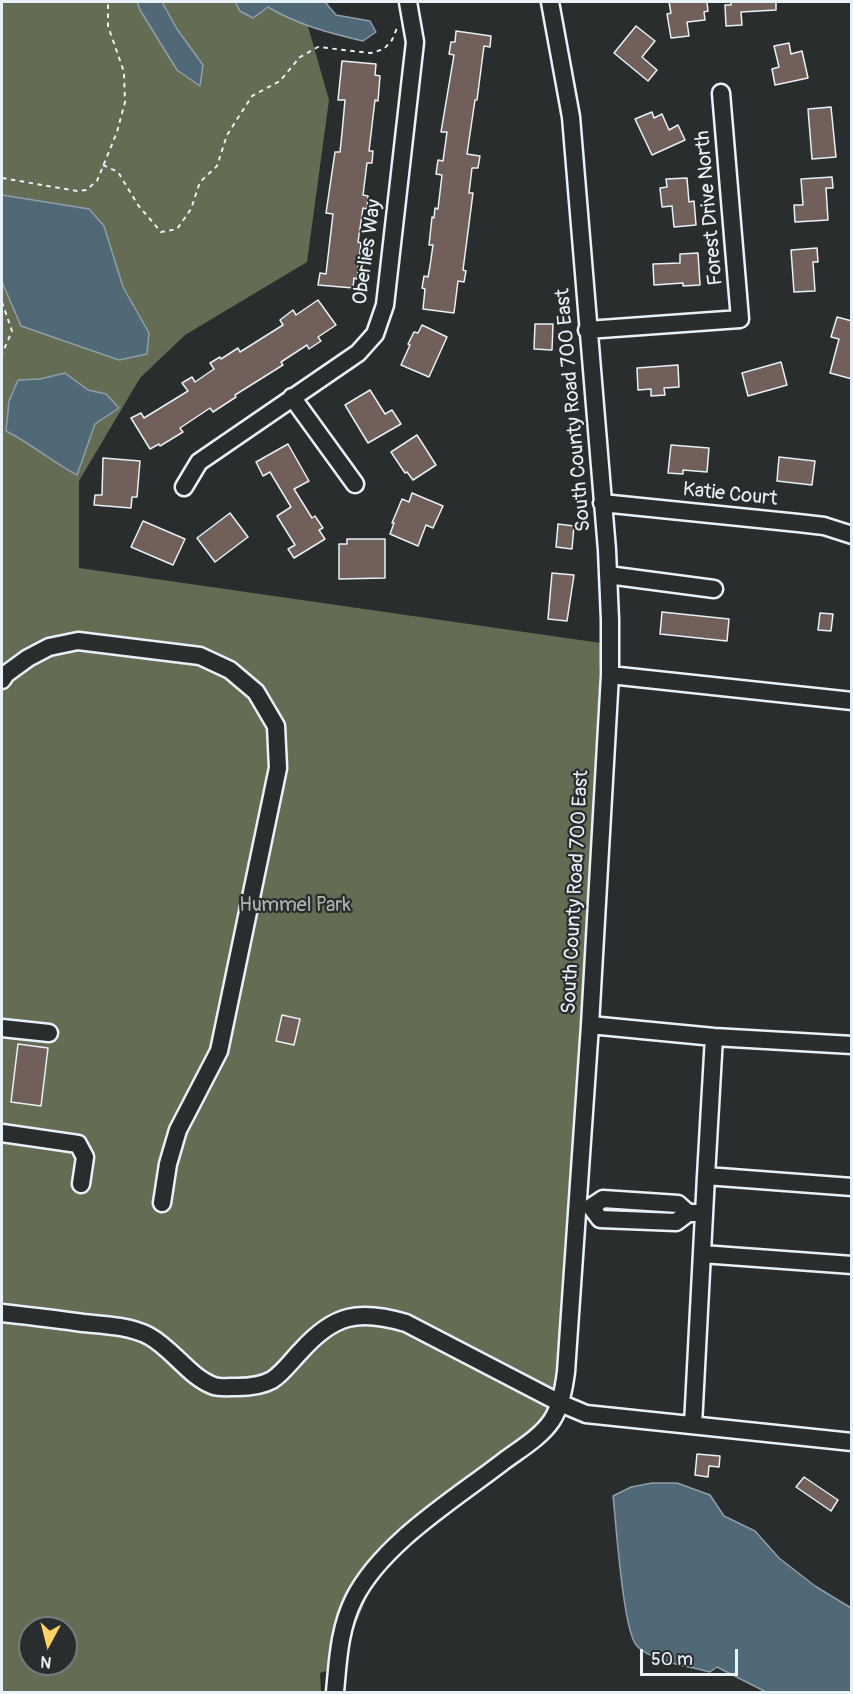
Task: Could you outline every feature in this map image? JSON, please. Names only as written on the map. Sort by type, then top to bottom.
[{"type":"street","name":"Oberlies Way","points":[[184,487],[199,462],[358,353],[375,334],[385,304],[415,42],[409,2]]},
{"type":"street","name":"South County Road 700 East","points":[[335,1692],[339,1649],[347,1616],[357,1592],[371,1571],[392,1549],[424,1522],[537,1437],[552,1420],[560,1403],[567,1372],[584,1207],[590,1025],[610,675],[610,620],[571,117],[550,2]]},
{"type":"street","name":"Forest Drive North","points":[[587,330],[740,319],[721,93]]},
{"type":"street","points":[[292,397],[355,484]]},
{"type":"street","name":"Katie Court","points":[[602,503],[824,526],[852,535]]},
{"type":"street","points":[[608,575],[714,589]]},
{"type":"street","points":[[2,680],[6,674],[28,658],[50,647],[78,641],[200,656],[230,670],[256,692],[276,726],[278,768],[219,1051],[178,1130],[168,1164],[162,1199]]},
{"type":"street","points":[[610,675],[852,701]]},
{"type":"street","points":[[590,1025],[714,1037],[852,1045]]},
{"type":"street","points":[[2,1028],[49,1033]]},
{"type":"street","points":[[693,1425],[702,1254],[696,1213],[706,1176],[714,1037]]},
{"type":"street","points":[[2,1133],[78,1144],[85,1157],[81,1184]]},
{"type":"street","points":[[706,1176],[852,1187]]},
{"type":"street","points":[[584,1207],[603,1199],[678,1204],[696,1213]]},
{"type":"street","points":[[702,1254],[852,1265]]},
{"type":"street","points":[[2,1313],[123,1327],[148,1336],[177,1357],[195,1374],[215,1386],[236,1387],[257,1386],[273,1379],[311,1339],[330,1324],[350,1317],[370,1315],[388,1317],[426,1332],[560,1403],[586,1414],[852,1442]]},
{"type":"path","points":[[2,178],[86,190],[97,181],[117,132],[125,102],[124,72],[108,26],[108,2]]},
{"type":"path","points":[[103,165],[118,172],[138,205],[161,232],[177,229],[191,209],[200,182],[217,166],[227,135],[252,96],[280,81],[300,57],[318,47],[372,53],[384,49],[392,40],[399,22]]},
{"type":"path","points":[[2,302],[12,331],[2,354]]},
{"type":"green space","name":"Hummel Park","points":[[2,2],[301,2],[329,100],[307,262],[185,335],[140,378],[79,481],[79,568],[601,643],[567,1345],[553,1403],[527,1443],[383,1558],[338,1667],[320,1673],[321,1692],[2,1692]]},
{"type":"water","points":[[137,2],[162,2],[177,29],[203,65],[200,86],[177,70]]},
{"type":"water","points":[[235,2],[325,2],[336,15],[370,21],[376,32],[363,41],[302,24],[268,7],[253,18],[240,11]]},
{"type":"water","points":[[2,195],[89,209],[104,226],[123,287],[149,333],[147,354],[119,360],[21,326],[2,282]]},
{"type":"water","points":[[65,373],[88,390],[106,394],[119,408],[95,424],[77,475],[6,431],[9,401],[18,380],[40,379]]},
{"type":"water","points":[[652,1483],[677,1483],[710,1495],[724,1516],[755,1531],[779,1558],[815,1586],[851,1608],[851,1692],[766,1692],[717,1667],[710,1672],[671,1663],[652,1656],[637,1646],[632,1637],[624,1599],[613,1496],[631,1487]]},
{"type":"building","points":[[669,2],[707,2],[708,11],[704,12],[705,20],[687,22],[689,36],[671,38],[667,14],[671,13]]},
{"type":"building","points":[[731,2],[776,2],[776,10],[741,12],[742,25],[726,26],[725,5],[731,5]]},
{"type":"building","points":[[636,26],[655,41],[642,57],[657,70],[648,81],[614,53]]},
{"type":"building","points":[[456,31],[491,36],[490,47],[484,46],[467,154],[480,156],[478,168],[472,168],[469,193],[473,193],[463,270],[466,271],[464,282],[458,281],[454,313],[423,309],[425,289],[422,288],[424,276],[428,277],[433,245],[429,245],[432,217],[434,218],[435,208],[438,209],[442,175],[436,174],[438,160],[443,161],[447,132],[441,132],[454,55],[449,54],[451,42],[455,42]]},
{"type":"building","points":[[789,43],[791,54],[802,51],[808,78],[775,85],[772,69],[779,67],[774,46]]},
{"type":"building","points":[[342,61],[376,64],[375,75],[380,76],[369,151],[373,151],[372,163],[367,163],[363,195],[368,196],[367,209],[363,208],[358,242],[361,243],[357,279],[354,278],[353,288],[318,285],[320,273],[326,274],[333,214],[326,213],[335,152],[340,152],[345,100],[338,100]]},
{"type":"building","points":[[831,107],[836,157],[812,159],[808,109]]},
{"type":"building","points":[[652,112],[654,118],[662,114],[669,130],[678,125],[685,140],[652,155],[635,119]]},
{"type":"building","points":[[832,177],[833,188],[826,188],[828,220],[795,222],[794,205],[803,205],[801,179]]},
{"type":"building","points":[[687,178],[689,202],[694,201],[696,225],[674,227],[672,206],[662,207],[660,188],[667,187],[666,179]]},
{"type":"building","points":[[817,248],[818,262],[813,262],[815,291],[794,292],[791,250]]},
{"type":"building","points":[[698,253],[700,285],[683,286],[683,283],[654,285],[653,264],[680,263],[680,254]]},
{"type":"building","points":[[318,300],[336,325],[318,337],[321,341],[309,349],[307,345],[281,362],[283,365],[235,395],[236,397],[213,412],[210,408],[180,428],[183,432],[160,446],[159,444],[150,449],[131,418],[141,413],[144,418],[188,391],[182,383],[192,377],[195,382],[214,369],[210,363],[238,348],[240,352],[283,325],[280,320],[293,310],[296,315]]},
{"type":"building","points":[[837,317],[852,321],[852,379],[830,373],[839,339],[831,337]]},
{"type":"building","points":[[535,324],[553,324],[552,350],[534,349]]},
{"type":"building","points":[[422,325],[447,337],[429,377],[401,365],[414,332],[418,333]]},
{"type":"building","points":[[781,362],[787,385],[748,396],[742,373]]},
{"type":"building","points":[[678,365],[679,387],[664,388],[665,395],[651,396],[651,389],[638,390],[637,368]]},
{"type":"building","points":[[370,390],[385,414],[392,410],[401,424],[368,443],[345,405]]},
{"type":"building","points":[[417,435],[436,465],[413,480],[407,472],[405,473],[391,452]]},
{"type":"building","points":[[288,444],[309,481],[294,489],[312,518],[315,516],[323,528],[319,530],[325,539],[294,558],[288,549],[295,545],[277,516],[291,507],[270,472],[263,476],[256,462]]},
{"type":"building","points":[[671,445],[709,448],[707,472],[683,470],[683,474],[668,473]]},
{"type":"building","points":[[779,457],[815,461],[812,485],[777,481]]},
{"type":"building","points":[[103,458],[140,461],[137,497],[132,497],[131,508],[94,505],[95,495],[102,495]]},
{"type":"building","points":[[412,493],[443,506],[433,528],[426,525],[418,546],[390,534],[402,499],[409,502]]},
{"type":"building","points":[[230,513],[248,537],[215,562],[197,538]]},
{"type":"building","points":[[143,521],[185,539],[173,565],[131,547]]},
{"type":"building","points":[[558,524],[574,526],[572,549],[556,547]]},
{"type":"building","points":[[347,539],[385,539],[385,578],[339,579],[339,544],[347,544]]},
{"type":"building","points":[[552,573],[574,575],[567,621],[548,619]]},
{"type":"building","points":[[662,612],[729,619],[727,641],[660,634]]},
{"type":"building","points":[[820,613],[833,614],[831,631],[818,630]]},
{"type":"building","points":[[282,1015],[300,1019],[294,1045],[276,1041]]},
{"type":"building","points":[[18,1044],[48,1048],[41,1106],[11,1102]]},
{"type":"building","points":[[697,1454],[720,1456],[719,1467],[709,1466],[708,1477],[695,1475]]},
{"type":"building","points":[[804,1477],[838,1500],[831,1511],[796,1487]]}]
